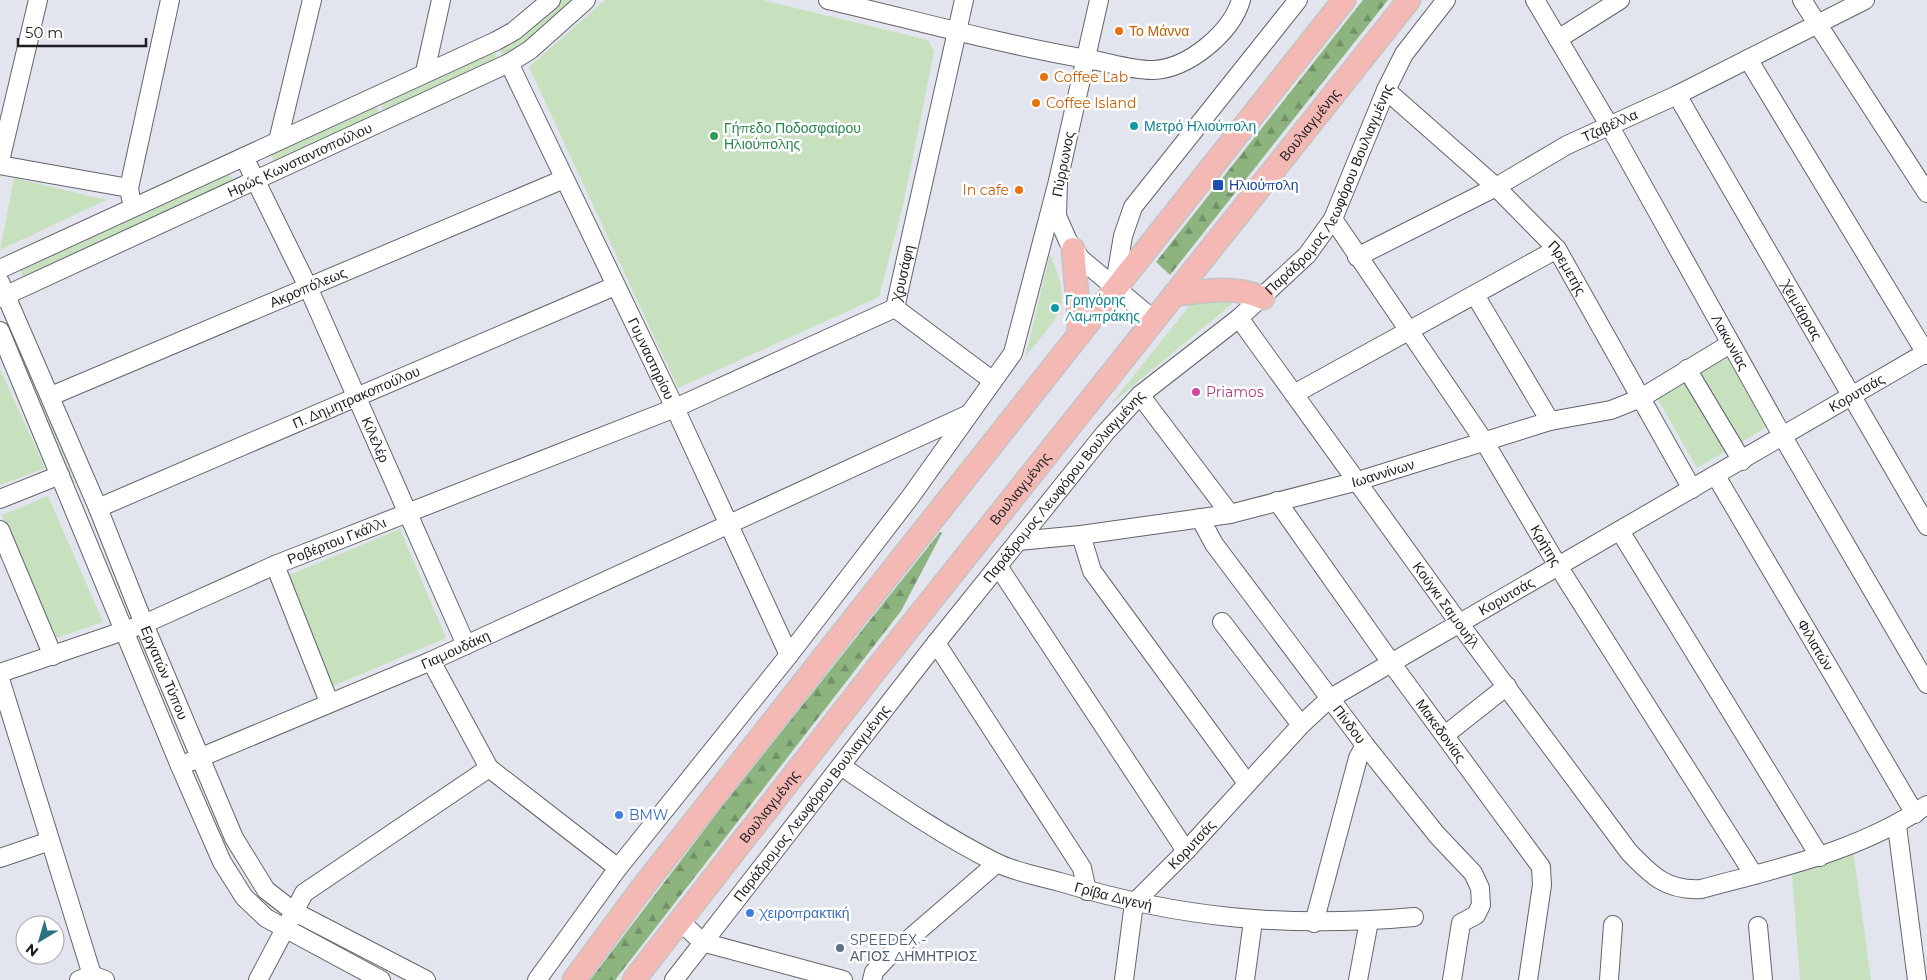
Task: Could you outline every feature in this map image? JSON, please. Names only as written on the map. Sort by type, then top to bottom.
[{"type":"main road","points":[[574,980],[660,865],[1344,0]]},
{"type":"main road","name":"Βουλιαγμένης","points":[[634,980],[679,920],[1174,294],[1409,0]]},
{"type":"main road","points":[[1073,249],[1079,335]]},
{"type":"main road","points":[[1174,294],[1232,290],[1247,292],[1263,298]]},
{"type":"street","points":[[38,0],[0,163],[128,188]]},
{"type":"street","points":[[133,207],[128,188],[170,0]]},
{"type":"street","points":[[278,141],[312,0]]},
{"type":"street","points":[[425,72],[441,0]]},
{"type":"street","name":"Ηρώς Κωνσταντοπούλου","points":[[0,269],[514,30],[551,0]]},
{"type":"street","name":"Ηρώς Κωνσταντοπούλου","points":[[2,292],[255,180],[509,63],[530,50],[586,0]]},
{"type":"street","points":[[830,0],[957,31],[1086,59],[1153,70],[1186,62],[1196,57],[1230,23],[1236,15],[1241,0]]},
{"type":"street","name":"Χρυσάφη","points":[[675,408],[895,308],[964,0]]},
{"type":"street","name":"Πύρρωνος","points":[[1099,0],[1058,181],[1057,216],[1073,249],[1090,269],[1154,320]]},
{"type":"street","points":[[1114,289],[1126,226],[1133,208],[1298,0]]},
{"type":"street","name":"Παράδρομος Λεωφόρου Βουλιαγμένης","points":[[674,980],[686,972],[702,942],[936,644],[1106,433],[1140,394],[1239,318],[1263,298],[1307,255],[1333,219],[1386,90],[1404,54],[1446,0]]},
{"type":"street","name":"Λακωνίας","points":[[1535,0],[1608,125],[1783,437],[1927,684]]},
{"type":"street","points":[[1558,39],[1620,0]]},
{"type":"street","points":[[1802,0],[1927,193]]},
{"type":"street","name":"Τζαβέλλα","points":[[1357,257],[1496,187],[1568,145],[1608,125],[1677,95],[1865,0]]},
{"type":"street","points":[[1748,59],[1927,353]]},
{"type":"street","name":"Γυμναστηρίου","points":[[509,63],[614,286],[675,408],[789,655]]},
{"type":"street","name":"Πρεμετής","points":[[1386,90],[1496,187],[1557,249],[1692,489]]},
{"type":"street","name":"Χειμάρρας","points":[[1677,95],[1927,526]]},
{"type":"street","name":"Κιλελέρ","points":[[244,157],[308,287],[466,644]]},
{"type":"street","name":"Ακροπόλεως","points":[[50,396],[564,179]]},
{"type":"street","points":[[537,980],[618,868],[789,655],[911,496],[1013,353],[1058,181]]},
{"type":"street","name":"Κρήτης","points":[[1333,219],[1484,442],[1558,566],[1754,875]]},
{"type":"street","points":[[1294,394],[1557,249]]},
{"type":"street","name":"Π. Δημητρακοπούλου","points":[[98,508],[614,286]]},
{"type":"street","name":"Εργατών Τύπου","points":[[2,292],[50,396],[98,508],[199,758],[234,838],[257,877],[277,900],[293,910],[426,980]]},
{"type":"street","points":[[1475,295],[1550,421]]},
{"type":"street","points":[[895,308],[992,382]]},
{"type":"street","name":"Κούγκι Σαμουήλ","points":[[1239,318],[1459,623],[1629,852],[1662,882],[1684,890],[1701,889],[1754,875]]},
{"type":"street","name":"Εργατών Τύπου","points":[[0,331],[180,766],[222,862],[254,909],[283,929],[381,980]]},
{"type":"street","name":"Ιωαννίνων","points":[[1018,541],[1081,535],[1230,514],[1358,481],[1550,421],[1612,410],[1641,398],[1730,344]]},
{"type":"street","name":"Κορυτσάς","points":[[1134,903],[1186,851],[1301,725],[1329,699],[1927,353]]},
{"type":"street","points":[[1687,369],[1742,461]]},
{"type":"street","points":[[1140,394],[1230,514]]},
{"type":"street","name":"Ροβέρτου Γκάλλι","points":[[0,673],[144,624],[275,565],[675,408]]},
{"type":"street","name":"Γιαμουδάκη","points":[[180,766],[329,702],[431,661],[970,414]]},
{"type":"street","points":[[0,499],[60,475]]},
{"type":"street","name":"Φιλιατών","points":[[1716,476],[1921,809]]},
{"type":"street","name":"Μακεδονίας","points":[[1277,501],[1392,664],[1541,867],[1542,885],[1528,980]]},
{"type":"street","name":"Πίνδου","points":[[1200,518],[1214,544],[1329,699],[1437,834],[1473,873],[1480,888],[1481,905],[1476,915],[1461,923],[1452,980]]},
{"type":"street","points":[[0,530],[53,656]]},
{"type":"street","points":[[1620,531],[1820,857]]},
{"type":"street","points":[[1081,535],[1092,571],[1247,783]]},
{"type":"street","points":[[275,565],[329,702]]},
{"type":"street","points":[[998,566],[1186,851]]},
{"type":"street","points":[[1222,622],[1301,725]]},
{"type":"street","points":[[936,644],[1082,868],[1087,891]]},
{"type":"street","points":[[431,661],[489,768],[618,868]]},
{"type":"street","points":[[0,679],[92,978]]},
{"type":"street","points":[[1445,734],[1507,686]]},
{"type":"street","points":[[1314,923],[1358,758],[1365,745]]},
{"type":"street","name":"Γρίβα Διγενή","points":[[841,766],[913,815],[997,863],[1087,891],[1134,903],[1253,921],[1314,923],[1414,917]]},
{"type":"street","points":[[258,980],[304,892],[489,768]]},
{"type":"street","points":[[1754,875],[1820,857],[1897,826],[1921,809]]},
{"type":"street","points":[[1897,826],[1920,968]]},
{"type":"street","points":[[0,858],[50,842]]},
{"type":"street","points":[[872,980],[874,972],[887,958],[997,863]]},
{"type":"street","points":[[1124,980],[1134,903]]},
{"type":"street","points":[[679,920],[702,942],[843,980]]},
{"type":"street","points":[[1245,980],[1253,921]]},
{"type":"street","points":[[1358,980],[1369,921]]},
{"type":"street","points":[[1609,980],[1613,925]]},
{"type":"street","points":[[1758,926],[1763,980]]},
{"type":"green space","points":[[561,0],[573,0],[531,38],[503,57],[500,49],[529,29]]},
{"type":"green space","name":"Γήπεδο Ποδοσφαίρου Ηλιούπολης","points":[[605,0],[762,0],[928,40],[934,52],[903,205],[879,297],[678,388],[529,67]]},
{"type":"green space","points":[[1363,0],[1388,0],[1170,275],[1156,262]]},
{"type":"green space","points":[[494,52],[498,59],[385,112],[381,104]]},
{"type":"green space","points":[[376,106],[379,114],[275,162],[271,155]]},
{"type":"green space","points":[[230,173],[233,181],[24,278],[20,271]]},
{"type":"green space","points":[[14,178],[106,200],[0,250]]},
{"type":"green space","points":[[1050,254],[1061,288],[1062,300],[1059,311],[1047,331],[1025,358]]},
{"type":"green space","points":[[1194,300],[1234,302],[1111,404]]},
{"type":"green space","points":[[8,321],[75,483],[72,485],[5,322]]},
{"type":"green space","points":[[1729,357],[1769,426],[1697,468],[1657,398]]},
{"type":"green space","points":[[0,369],[45,468],[0,485]]},
{"type":"green space","points":[[48,496],[103,622],[53,639],[2,515]]},
{"type":"green space","points":[[400,529],[446,638],[333,686],[287,576]]},
{"type":"green space","points":[[940,532],[942,533],[901,611],[615,980],[590,980],[720,809]]},
{"type":"green space","points":[[1853,849],[1871,980],[1800,980],[1792,874]]},
{"type":"place","name":"Το Μάννα","points":[[1119,31]]},
{"type":"place","name":"Coffee Lab","points":[[1044,77]]},
{"type":"place","name":"Coffee Island","points":[[1036,103]]},
{"type":"place","name":"Μετρό Ηλιούπολη","points":[[1134,126]]},
{"type":"place","name":"Γήπεδο Ποδοσφαίρου Ηλιούπολης","points":[[714,136]]},
{"type":"place","name":"Ηλιούπολη","points":[[1218,185]]},
{"type":"place","name":"In cafe","points":[[1019,190]]},
{"type":"place","name":"Γρηγόρης Λαμπράκης","points":[[1055,308]]},
{"type":"place","name":"Priamos","points":[[1196,392]]},
{"type":"place","name":"BMW","points":[[619,815]]},
{"type":"place","name":"Χειροπρακτική","points":[[750,913]]},
{"type":"place","name":"SPEEDEX - ΑΓΙΟΣ ΔΗΜΗΤΡΙΟΣ","points":[[840,948]]}]
